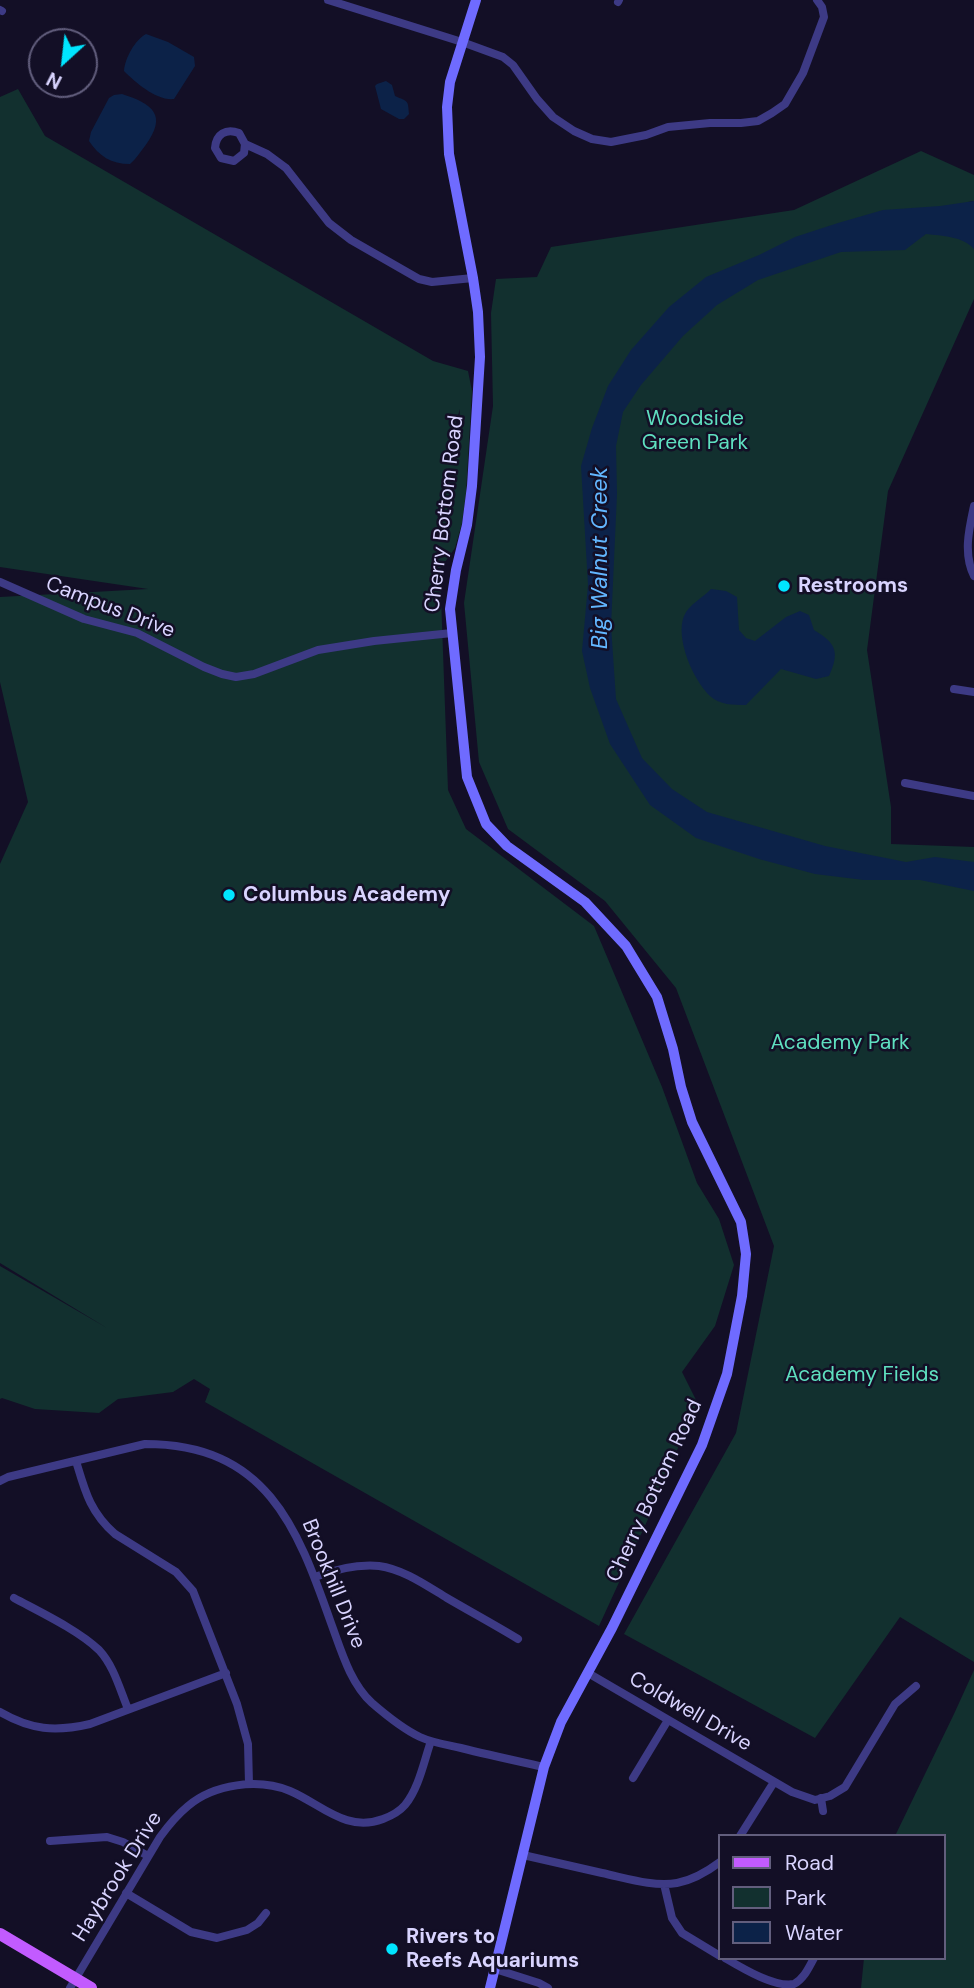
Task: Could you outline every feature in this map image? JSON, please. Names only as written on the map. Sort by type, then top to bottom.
[{"type":"main road","name":"Cherry Bottom Road","points":[[476,0],[450,82],[447,107],[449,154],[473,278],[480,358],[467,525],[450,609],[467,778],[486,824],[507,846],[585,902],[626,946],[657,997],[692,1122],[741,1222],[747,1254],[727,1374],[702,1445],[561,1723],[544,1767],[489,1988]]},
{"type":"main road","points":[[0,1934],[73,1983],[91,1988]]},
{"type":"street","points":[[328,0],[503,57],[513,65],[537,99],[554,117],[592,139],[611,142],[668,127],[758,121],[779,109],[791,96],[803,74],[824,17],[820,4]]},
{"type":"street","points":[[245,144],[267,154],[286,168],[331,225],[364,248],[419,279],[432,282],[473,278]]},
{"type":"street","points":[[974,506],[967,561],[974,576]]},
{"type":"street","name":"Campus Drive","points":[[0,582],[84,619],[137,632],[204,667],[236,677],[254,674],[318,650],[374,641],[452,634]]},
{"type":"street","points":[[954,689],[974,692]]},
{"type":"street","points":[[905,783],[974,796]]},
{"type":"street","name":"Brookhill Drive","points":[[0,1481],[145,1444],[191,1449],[225,1460],[255,1480],[278,1504],[292,1526],[315,1577],[344,1658],[370,1701],[394,1721],[420,1737],[544,1767]]},
{"type":"street","points":[[76,1461],[85,1494],[97,1517],[115,1534],[176,1573],[193,1591],[237,1704],[248,1744],[249,1784]]},
{"type":"street","points":[[315,1577],[335,1569],[358,1565],[382,1566],[396,1570],[518,1639]]},
{"type":"street","points":[[15,1598],[84,1639],[100,1652],[114,1675],[128,1709]]},
{"type":"street","points":[[0,1712],[12,1719],[47,1729],[71,1728],[90,1724],[226,1673]]},
{"type":"street","name":"Coldwell Drive","points":[[588,1673],[792,1792],[815,1800],[821,1798]]},
{"type":"street","points":[[823,1811],[821,1798],[845,1787],[895,1704],[916,1686]]},
{"type":"street","points":[[633,1778],[668,1720]]},
{"type":"street","name":"Haybrook Drive","points":[[73,1983],[148,1856],[189,1804],[221,1789],[249,1784],[292,1792],[342,1820],[354,1823],[377,1821],[392,1816],[405,1805],[415,1788],[431,1741]]},
{"type":"street","points":[[741,1834],[774,1782]]},
{"type":"street","points":[[50,1841],[107,1838],[123,1842],[148,1856]]},
{"type":"street","points":[[523,1856],[635,1881],[664,1884],[688,1880],[718,1862]]},
{"type":"street","points":[[664,1884],[672,1918],[682,1933],[718,1955]]},
{"type":"street","points":[[126,1893],[191,1931],[217,1938],[247,1930],[258,1923],[266,1913]]},
{"type":"street","points":[[728,1960],[772,1986],[783,1987],[795,1984],[813,1960]]},
{"type":"street","points":[[495,1969],[548,1988]]},
{"type":"green space","points":[[18,89],[45,136],[433,361],[468,371],[472,391],[462,523],[455,548],[440,569],[448,790],[466,829],[594,926],[662,1087],[697,1183],[719,1219],[734,1265],[715,1326],[682,1372],[697,1402],[654,1506],[599,1626],[205,1402],[210,1389],[194,1379],[173,1392],[118,1399],[99,1413],[35,1409],[0,1399],[0,1266],[107,1328],[0,1263],[0,864],[28,802],[0,682],[0,597],[148,589],[0,567],[0,97]],"holes":[[[460,409],[457,458],[443,463]]]},
{"type":"green space","points":[[921,151],[974,175],[974,201],[968,202],[974,209],[974,299],[888,491],[867,650],[891,807],[891,844],[974,847],[974,1662],[900,1617],[815,1738],[624,1634],[736,1433],[774,1246],[676,988],[605,901],[508,829],[479,762],[464,603],[493,406],[491,313],[496,279],[537,277],[551,247],[794,210]]},
{"type":"green space","points":[[974,1670],[974,1988],[861,1988],[864,1960],[946,1960],[946,1834],[896,1834]]},
{"type":"water","points":[[146,34],[168,42],[194,57],[195,66],[174,99],[154,94],[124,71],[131,50]]},
{"type":"water","points":[[386,81],[392,85],[395,96],[408,103],[409,114],[404,119],[381,109],[375,86]]},
{"type":"water","points":[[122,94],[149,107],[156,119],[152,135],[130,164],[117,163],[106,158],[89,141],[109,98]]},
{"type":"water","name":"Big Walnut Creek","points":[[974,201],[974,249],[958,239],[926,234],[905,250],[841,252],[758,280],[717,305],[683,336],[641,385],[623,412],[616,446],[617,494],[611,626],[616,699],[642,758],[672,789],[707,812],[825,846],[906,862],[935,857],[974,862],[974,891],[920,880],[864,880],[815,874],[696,838],[650,805],[610,744],[590,688],[582,651],[588,585],[581,466],[608,386],[631,350],[669,307],[706,277],[795,237],[883,210]]},
{"type":"water","points":[[711,589],[726,591],[737,597],[739,630],[746,638],[755,641],[786,617],[800,611],[809,615],[814,630],[827,639],[834,649],[834,661],[829,676],[816,679],[781,669],[746,705],[727,704],[714,699],[704,689],[692,669],[682,636],[686,612]]},
{"type":"place","name":"Restrooms","points":[[784,586]]},
{"type":"place","name":"Columbus Academy","points":[[229,895]]},
{"type":"place","name":"Rivers to Reefs Aquariums","points":[[392,1949]]},
{"type":"park label","name":"Woodside Green Park","points":[[695,431]]},
{"type":"park label","name":"Academy Park","points":[[840,1043]]},
{"type":"park label","name":"Academy Fields","points":[[862,1375]]}]
